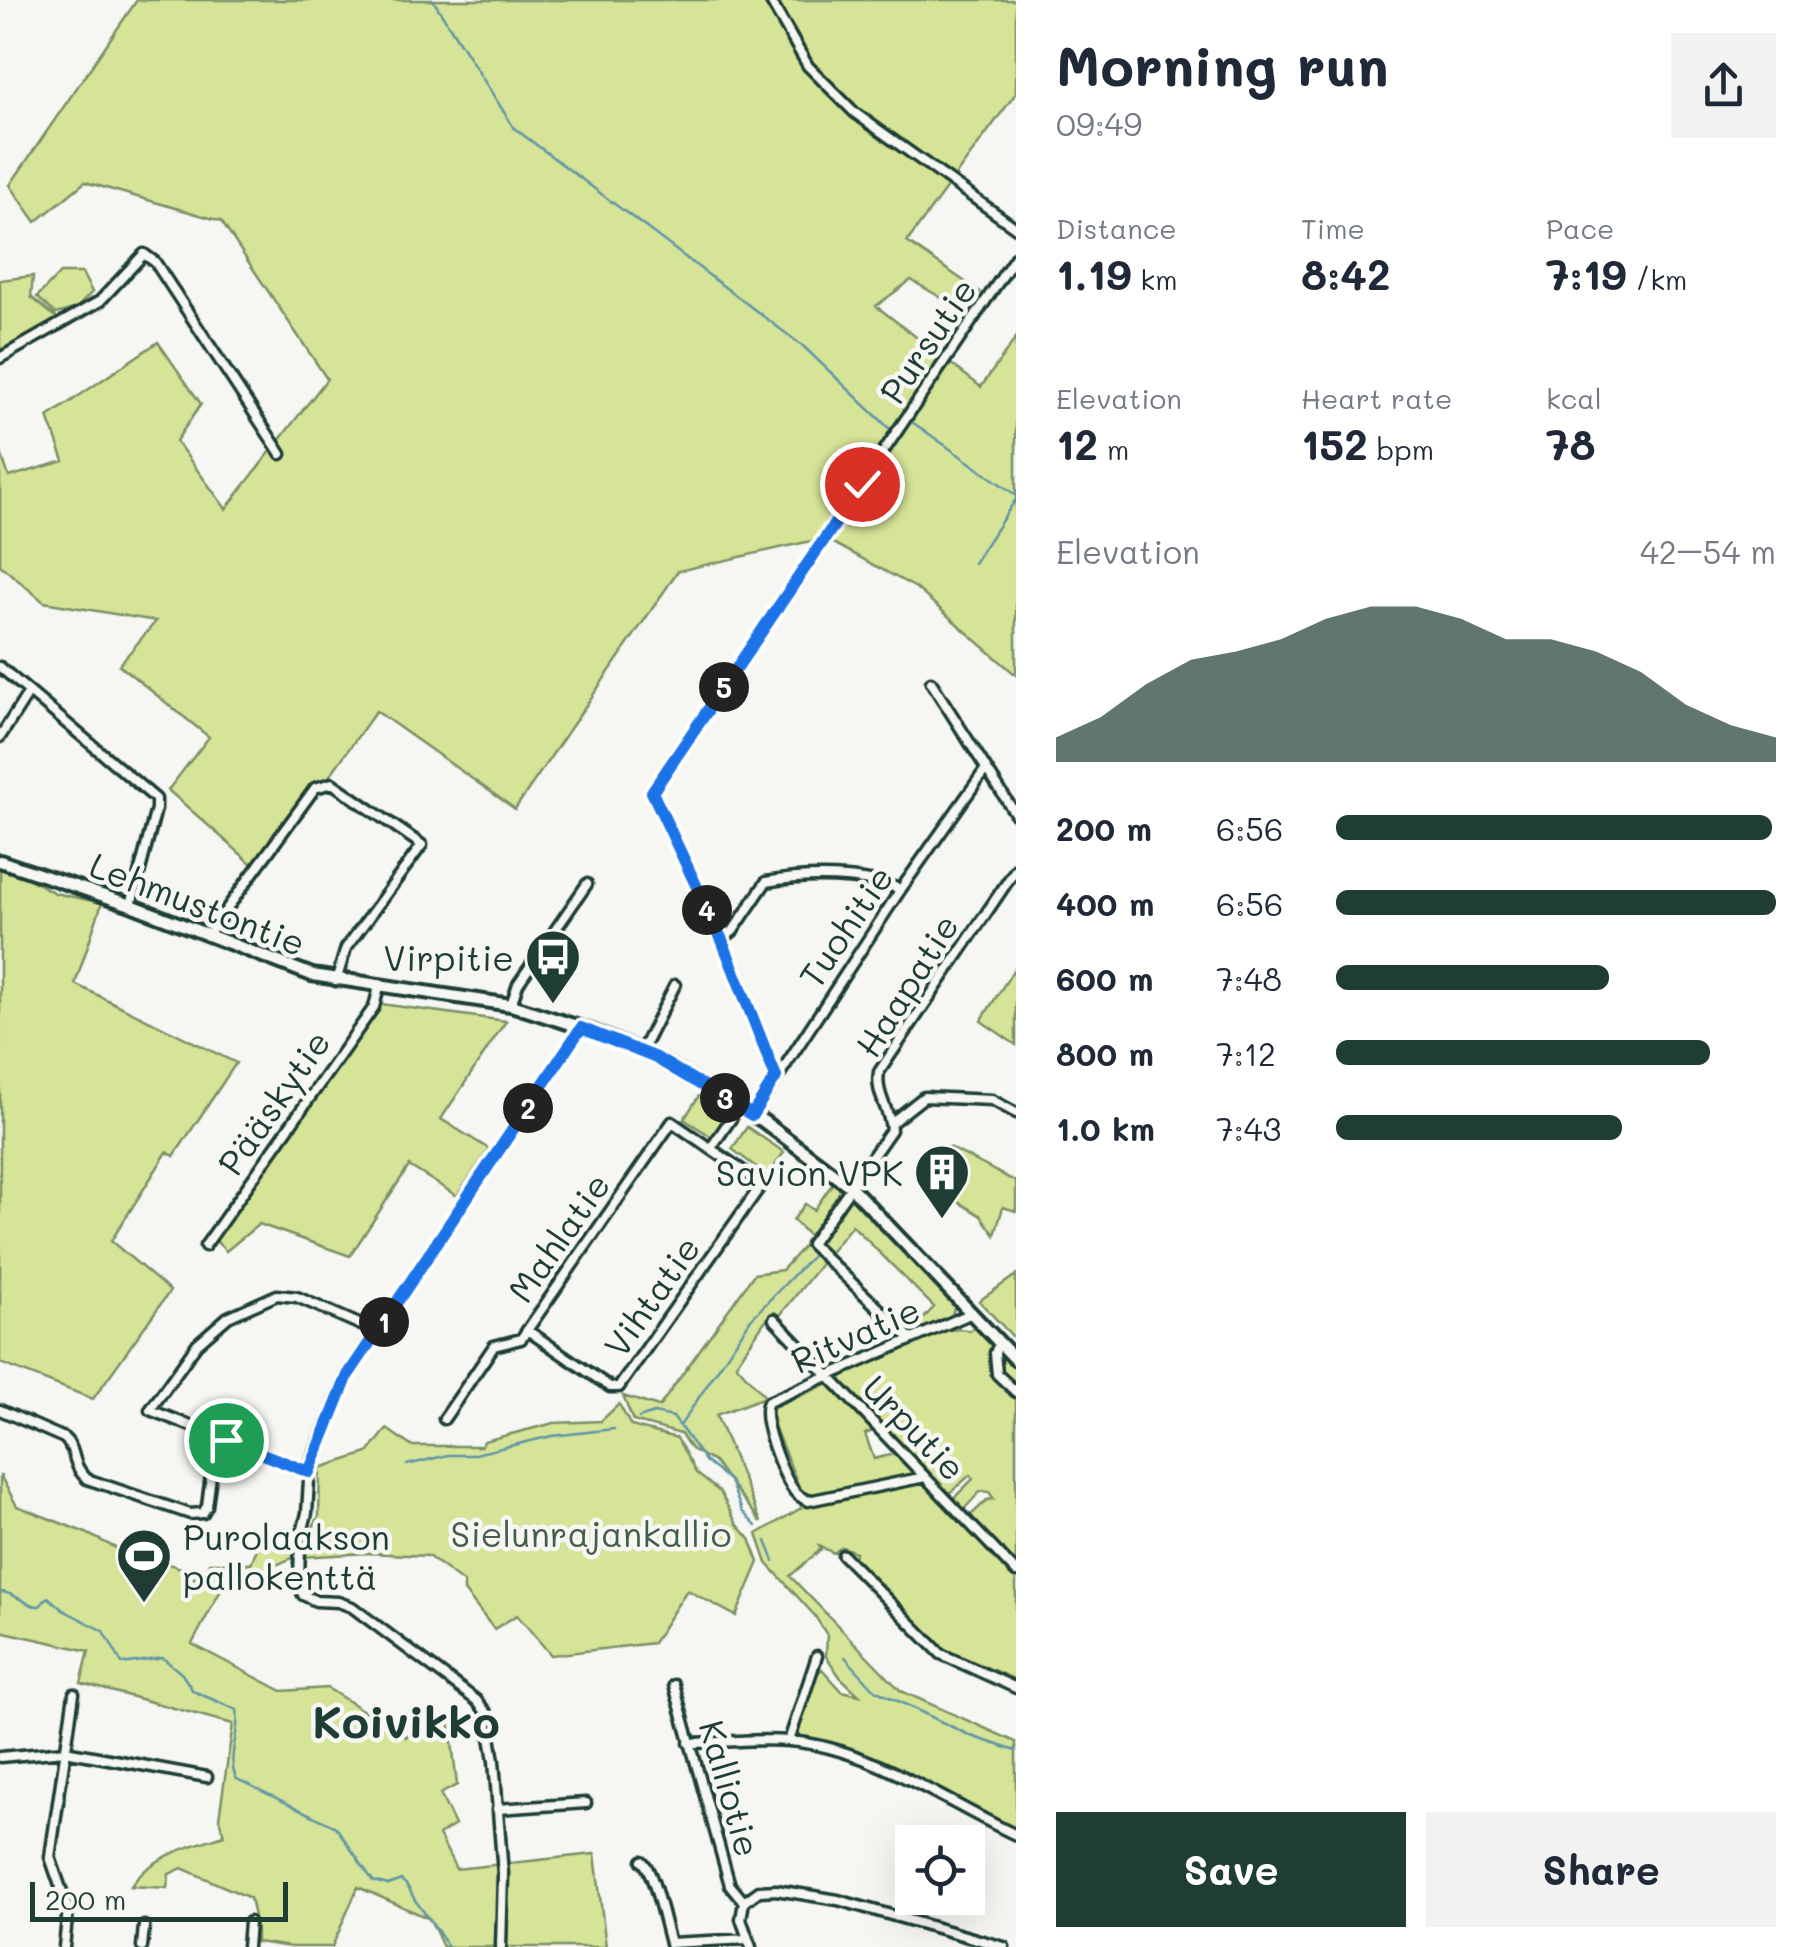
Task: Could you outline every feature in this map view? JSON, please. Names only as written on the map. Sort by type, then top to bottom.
[{"type":"main road","name":"Lehmustontie","points":[[0,861],[131,905],[266,960],[336,981],[511,1006],[641,1052],[752,1115],[851,1187],[1016,1360]]},
{"type":"street","points":[[770,0],[808,66],[855,113],[1016,228]]},
{"type":"street","points":[[0,358],[100,301],[144,254],[156,262],[281,454]]},
{"type":"street","name":"Pursutie","points":[[776,1077],[722,940],[652,792],[1016,256]]},
{"type":"street","points":[[0,667],[156,799],[131,905]]},
{"type":"street","points":[[931,682],[1016,815]]},
{"type":"street","points":[[0,736],[28,692]]},
{"type":"street","name":"Tuohitie","points":[[752,1115],[986,770]]},
{"type":"street","points":[[207,936],[315,788],[332,783],[422,845],[346,948],[336,981]]},
{"type":"street","name":"Haapatie","points":[[891,1123],[878,1091],[879,1072],[1016,868]]},
{"type":"street","points":[[722,940],[733,931],[766,882],[851,878],[875,880],[901,890]]},
{"type":"street","points":[[511,1006],[518,984],[587,884]]},
{"type":"street","points":[[641,1052],[676,985]]},
{"type":"street","name":"Pääskytie","points":[[206,1246],[374,1007],[379,987]]},
{"type":"street","points":[[501,1947],[503,1874],[486,1712],[476,1700],[352,1607],[304,1595],[298,1568],[309,1472],[348,1375],[581,1028]]},
{"type":"street","points":[[911,1340],[811,1244],[888,1135],[891,1123],[924,1098],[992,1100],[1016,1113]]},
{"type":"street","points":[[711,1148],[739,1107]]},
{"type":"street","name":"Mahlatie","points":[[444,1419],[494,1346],[521,1339],[674,1118],[722,1156]]},
{"type":"street","name":"Vihtatie","points":[[527,1330],[610,1387],[622,1385],[762,1184],[722,1156]]},
{"type":"street","points":[[309,1472],[150,1410],[197,1344],[228,1318],[276,1295],[297,1297],[377,1332]]},
{"type":"street","name":"Ritvatie","points":[[925,1476],[808,1502],[796,1494],[765,1424],[763,1410],[768,1402],[972,1313]]},
{"type":"street","name":"Urputie","points":[[774,1319],[1016,1572]]},
{"type":"street","points":[[1000,1343],[995,1353],[997,1374],[1016,1392]]},
{"type":"street","points":[[0,1410],[72,1444],[77,1470],[87,1479],[190,1514],[204,1514],[207,1506],[216,1437]]},
{"type":"street","points":[[843,1555],[941,1654],[1016,1688]]},
{"type":"street","points":[[790,1741],[816,1656]]},
{"type":"street","name":"Kalliotie","points":[[674,1685],[730,1885],[744,1902]]},
{"type":"street","points":[[64,1947],[68,1909],[50,1857],[74,1694]]},
{"type":"street","points":[[689,1743],[790,1741],[886,1768],[1016,1835]]},
{"type":"street","points":[[0,1758],[64,1750],[207,1777]]},
{"type":"street","points":[[497,1810],[586,1802]]},
{"type":"street","points":[[642,1861],[653,1873],[656,1901],[670,1943],[750,1943],[741,1919],[744,1902],[760,1891],[776,1890],[838,1900],[1004,1947]]},
{"type":"street","points":[[246,1947],[249,1922]]},
{"type":"street","points":[[142,1947],[144,1926]]},
{"type":"green space","points":[[137,0],[1016,0],[1016,93],[907,242],[980,292],[962,310],[911,280],[876,306],[981,387],[1016,338],[1016,675],[916,588],[824,538],[678,571],[515,809],[376,711],[261,872],[168,790],[209,737],[119,665],[156,621],[44,602],[0,565],[0,450],[9,477],[64,461],[48,417],[158,342],[201,404],[176,441],[226,509],[327,379],[221,221],[85,182],[36,222],[10,185]]},
{"type":"green space","points":[[60,273],[82,273],[92,292],[77,308],[56,314],[37,297]]},
{"type":"green space","points":[[33,276],[31,297],[58,319],[0,350],[0,280]]},
{"type":"green space","points":[[0,869],[20,874],[55,893],[102,903],[75,984],[236,1063],[174,1156],[167,1152],[111,1241],[170,1291],[93,1399],[0,1363]]},
{"type":"green space","points":[[1016,966],[1016,1045],[981,1021]]},
{"type":"green space","points":[[381,1004],[506,1021],[441,1119],[489,1149],[457,1196],[409,1166],[350,1256],[259,1224],[226,1251],[215,1240]]},
{"type":"green space","points":[[702,1091],[731,1110],[712,1137],[684,1119]]},
{"type":"green space","points":[[747,1127],[784,1152],[768,1176],[732,1149]]},
{"type":"green space","points":[[949,1147],[1016,1182],[1016,1211],[1003,1207],[995,1235],[981,1216],[924,1181]]},
{"type":"green space","points":[[835,1180],[1016,1363],[1016,1565],[970,1516],[987,1500],[994,1499],[989,1492],[981,1491],[963,1510],[953,1499],[973,1479],[970,1475],[948,1495],[840,1380],[845,1374],[926,1337],[975,1327],[955,1305],[951,1318],[921,1330],[916,1327],[934,1307],[852,1225],[781,1314],[765,1321],[736,1364],[765,1397],[716,1415],[761,1522],[714,1462],[691,1449],[681,1434],[633,1421],[623,1396],[659,1407],[754,1274],[782,1270],[811,1238],[793,1220],[805,1204],[814,1210]]},
{"type":"green space","points":[[1016,1275],[1016,1340],[979,1301]]},
{"type":"green space","points":[[829,1383],[873,1431],[865,1434],[874,1459],[894,1454],[1016,1574],[1016,1680],[943,1649],[854,1560],[855,1552],[842,1547],[834,1553],[819,1546],[821,1549],[790,1576],[901,1691],[1016,1742],[1016,1830],[880,1762],[824,1741],[795,1735],[812,1678],[822,1669],[842,1691],[859,1695],[826,1656],[827,1635],[815,1616],[767,1563],[757,1534],[801,1508],[798,1484],[770,1417],[773,1408]]},
{"type":"green space","name":"Sielunrajankallio","points":[[619,1404],[631,1426],[677,1438],[696,1473],[720,1492],[750,1539],[759,1562],[736,1616],[687,1590],[653,1643],[551,1655],[517,1615],[494,1629],[464,1591],[464,1583],[428,1556],[367,1553],[303,1557],[305,1541],[319,1516],[320,1468],[368,1453],[387,1429],[411,1446],[481,1446],[484,1441],[554,1423],[601,1421]]},
{"type":"green space","points":[[0,1475],[17,1506],[116,1548],[188,1570],[186,1580],[204,1575],[209,1563],[251,1563],[258,1546],[296,1546],[295,1557],[222,1588],[192,1644],[282,1691],[327,1688],[406,1737],[427,1710],[450,1725],[457,1785],[440,1794],[455,1825],[439,1835],[456,1869],[595,1854],[606,1947],[443,1947],[430,1919],[358,1887],[332,1947],[291,1947],[256,1942],[250,1898],[182,1868],[169,1874],[167,1888],[131,1886],[161,1860],[224,1835],[219,1818],[233,1724],[81,1683],[89,1651],[0,1631]]},
{"type":"waterway","points":[[433,0],[514,128],[804,347],[892,431],[902,415],[1016,495]]},
{"type":"waterway","points":[[974,563],[1016,499]]},
{"type":"waterway","points":[[680,1426],[751,1319],[812,1256]]},
{"type":"waterway","points":[[639,1418],[654,1413],[673,1417],[706,1462],[730,1481],[742,1511],[756,1526]]},
{"type":"waterway","points":[[407,1465],[552,1436],[614,1429]]},
{"type":"waterway","points":[[766,1541],[774,1561]]},
{"type":"waterway","points":[[0,1592],[35,1606],[48,1597],[63,1610],[104,1631],[122,1664],[163,1658],[182,1674],[193,1691],[237,1710],[232,1763],[237,1779],[336,1827],[373,1881],[388,1885],[401,1880],[406,1884],[448,1947]]},
{"type":"waterway","points":[[845,1657],[875,1690],[971,1736],[1016,1751]]},
{"type":"place","name":"Virpitie","points":[[553,1006]]},
{"type":"place","name":"Savion VPK","points":[[942,1221]]},
{"type":"place","name":"Purolaakson pallokenttä","points":[[144,1605]]},
{"type":"district","name":"Koivikko","points":[[406,1720]]},
{"type":"route","points":[[226,1440],[309,1472],[348,1375],[581,1028],[656,1058],[752,1115],[776,1077],[722,940],[652,792],[862,484]]}]
